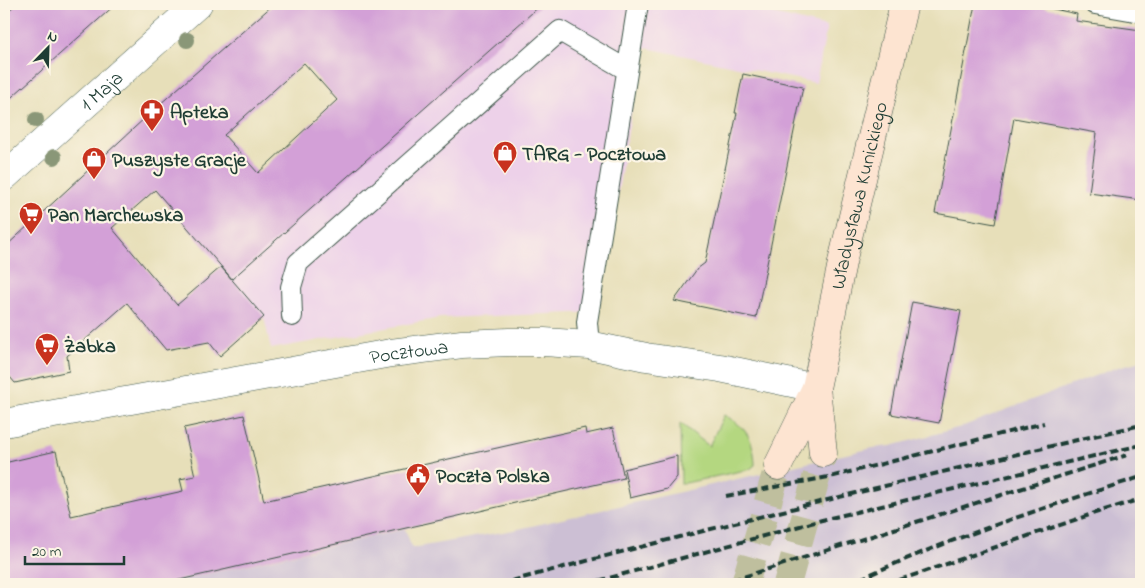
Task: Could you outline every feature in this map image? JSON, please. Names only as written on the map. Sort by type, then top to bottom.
[{"type":"main road","name":"Władysława Kunickiego","points":[[778,466],[816,388],[843,258],[904,4]]},
{"type":"main road","name":"Władysława Kunickiego","points":[[816,388],[823,453]]},
{"type":"street","name":"1 Maja","points":[[4,177],[198,4]]},
{"type":"street","name":"Pocztowa","points":[[4,423],[391,353],[462,344],[544,342],[589,345],[646,357],[720,368],[816,388]]},
{"type":"lane","points":[[589,345],[587,322],[638,4]]},
{"type":"lane","points":[[1095,4],[1141,12]]},
{"type":"lane","points":[[292,316],[291,288],[298,263],[560,31],[627,70]]},
{"type":"shaded area","points":[[489,4],[733,4],[827,27],[816,83],[642,47],[598,312],[440,318],[271,349],[264,317],[207,252]]},
{"type":"shaded area","points":[[1141,361],[1141,584],[163,584],[405,529],[412,548],[514,530],[873,448],[891,446],[961,427],[1118,367]]},
{"type":"green space","points":[[724,415],[738,424],[748,435],[753,448],[755,465],[750,469],[681,484],[680,423],[709,446]]},
{"type":"building","points":[[16,4],[116,4],[4,104],[4,15]]},
{"type":"building","points":[[274,4],[542,4],[232,279],[155,190],[112,228],[177,305],[221,267],[264,317],[220,356],[209,342],[166,350],[127,303],[67,356],[69,371],[15,383],[4,370],[4,248],[159,105]],"holes":[[[304,63],[337,100],[258,173],[224,135]]]},
{"type":"building","points":[[975,4],[1030,4],[1077,14],[1076,21],[1141,30],[1141,200],[1089,193],[1097,133],[1014,118],[995,224],[935,213]]},
{"type":"building","points":[[743,74],[803,87],[756,318],[674,301],[697,269],[705,263],[737,113],[735,113]]},
{"type":"building","points":[[912,302],[961,311],[939,423],[891,414]]},
{"type":"building","name":"Poczta Polska","points":[[244,415],[264,501],[585,428],[586,434],[613,428],[624,478],[162,584],[4,584],[4,463],[56,451],[71,516],[183,491],[180,479],[195,476],[184,428]]},
{"type":"building","points":[[677,456],[677,477],[667,489],[630,498],[624,469]]},
{"type":"tunnel","points":[[787,584],[823,453]]},
{"type":"tunnel","points":[[745,584],[778,466]]},
{"type":"railway","points":[[726,496],[834,476],[1044,423]]},
{"type":"railway","points":[[500,584],[820,502],[1141,425]]},
{"type":"railway","points":[[587,584],[822,520],[1141,445]]},
{"type":"railway","points":[[721,584],[1127,455]]},
{"type":"railway","points":[[849,584],[957,539],[1141,477]]},
{"type":"railway","points":[[888,584],[1141,499]]},
{"type":"place","name":"Apteka","points":[[152,132]]},
{"type":"place","name":"TARG - Pocztowa","points":[[505,174]]},
{"type":"place","name":"Puszyste Gracje","points":[[94,180]]},
{"type":"place","name":"Pan Marchewska","points":[[31,235]]},
{"type":"place","name":"Żabka","points":[[47,366]]},
{"type":"place","name":"Poczta Polska","points":[[418,496]]}]
